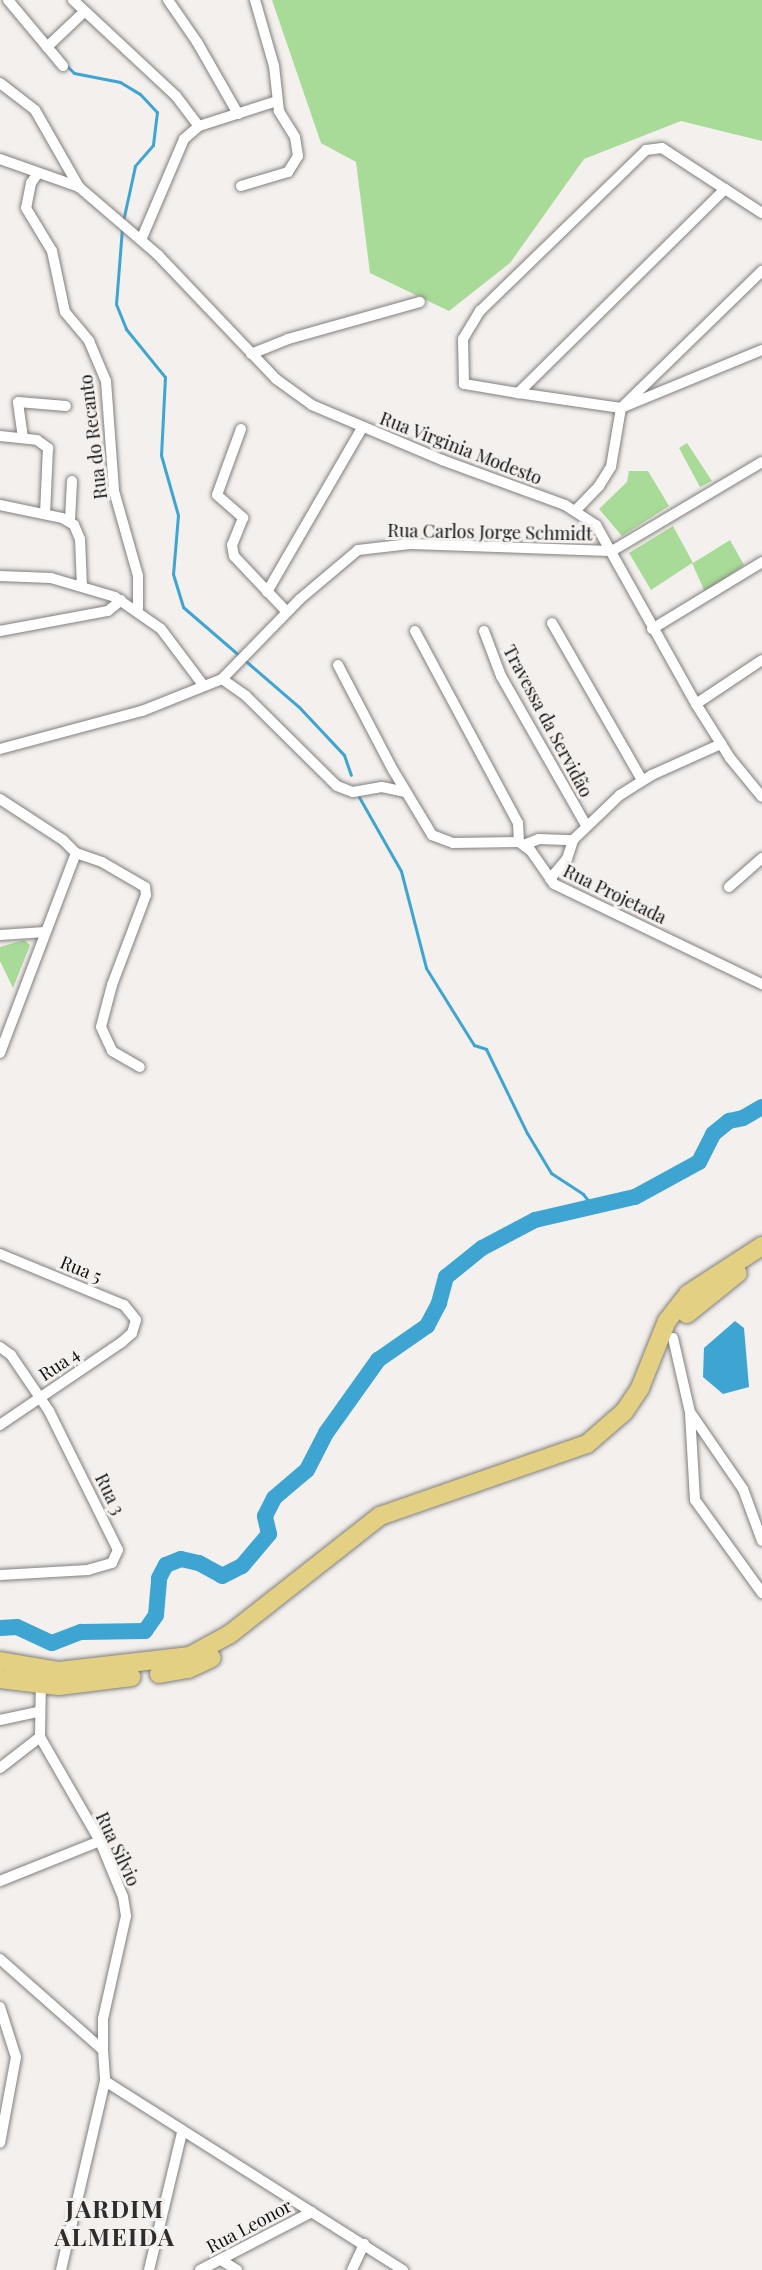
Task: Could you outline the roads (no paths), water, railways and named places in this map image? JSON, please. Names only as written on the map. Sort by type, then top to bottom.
[{"type":"main road","points":[[0,1679],[36,1680],[165,1662],[208,1648],[380,1516],[587,1444],[624,1412],[640,1388],[667,1321],[688,1294],[762,1246]]},
{"type":"main road","points":[[0,1661],[36,1680],[59,1686],[188,1669],[244,1638],[358,1544],[398,1518],[583,1457],[632,1419],[672,1338],[697,1303],[762,1258]]},
{"type":"street","points":[[8,0],[63,66]]},
{"type":"street","points":[[73,0],[176,96],[199,126]]},
{"type":"street","points":[[168,0],[197,42],[238,114]]},
{"type":"street","points":[[241,186],[281,176],[296,164],[297,143],[277,101],[274,66],[255,0]]},
{"type":"street","points":[[47,47],[84,12]]},
{"type":"street","points":[[0,83],[35,110],[78,187]]},
{"type":"street","points":[[141,240],[174,155],[184,139],[199,126],[277,101]]},
{"type":"street","points":[[762,213],[662,148],[646,150],[488,303],[464,339],[464,384],[621,408],[762,350]]},
{"type":"street","points":[[0,159],[78,187]]},
{"type":"street","name":"Rua do Recanto","points":[[38,173],[31,183],[26,208],[52,251],[65,312],[88,341],[106,381],[114,491],[138,576],[138,609]]},
{"type":"street","name":"Rua Virginia Modesto","points":[[78,187],[141,240],[251,354],[303,399],[362,428],[576,510],[596,525],[652,629],[696,704],[721,744],[762,797]]},
{"type":"street","points":[[518,393],[725,189]]},
{"type":"street","points":[[576,510],[599,486],[611,467],[621,408],[762,271]]},
{"type":"street","points":[[251,354],[288,339],[420,302]]},
{"type":"street","points":[[23,438],[18,402],[66,406]]},
{"type":"street","points":[[267,592],[362,428]]},
{"type":"street","points":[[241,429],[217,495],[243,518],[232,551],[287,612]]},
{"type":"street","points":[[0,436],[42,441],[48,448],[45,514]]},
{"type":"street","points":[[612,551],[762,462]]},
{"type":"street","points":[[72,481],[70,521],[80,539],[82,586]]},
{"type":"street","points":[[0,505],[70,521]]},
{"type":"street","name":"Rua Carlos Jorge Schmidt","points":[[0,750],[142,711],[222,680],[287,612],[351,554],[368,548],[410,544],[612,551]]},
{"type":"street","points":[[652,629],[762,562]]},
{"type":"street","points":[[0,576],[34,576],[82,586],[121,600],[138,609],[176,646],[204,686]]},
{"type":"street","points":[[0,631],[108,611],[121,600]]},
{"type":"street","points":[[552,623],[642,780]]},
{"type":"street","name":"Rua Projetada","points":[[415,631],[514,816],[521,833],[522,843],[550,879],[561,889],[762,984]]},
{"type":"street","name":"Travessa da Servidão","points":[[484,631],[501,676],[586,825]]},
{"type":"street","points":[[696,704],[762,660]]},
{"type":"street","points":[[338,664],[405,792],[432,834],[444,842],[522,843],[539,839],[573,840]]},
{"type":"street","points":[[222,680],[246,696],[337,786],[359,792],[382,787],[405,792]]},
{"type":"street","points":[[550,879],[567,859],[573,840],[586,825],[642,780],[721,744]]},
{"type":"street","points":[[382,787],[393,770]]},
{"type":"street","points":[[0,799],[63,840],[76,853],[131,877],[146,891],[100,1027],[111,1051],[140,1067]]},
{"type":"street","points":[[0,1053],[3,1037],[76,853]]},
{"type":"street","points":[[729,887],[762,858]]},
{"type":"street","points":[[0,935],[45,932]]},
{"type":"street","name":"Rua 5","points":[[0,1254],[124,1305],[135,1315],[135,1328]]},
{"type":"street","name":"Rua 4","points":[[0,1425],[122,1342],[135,1328]]},
{"type":"street","points":[[672,1338],[690,1412],[695,1500],[762,1593]]},
{"type":"street","name":"Rua 3","points":[[0,1347],[11,1355],[40,1397],[117,1545],[118,1555],[109,1565],[88,1570],[0,1575]]},
{"type":"street","points":[[690,1412],[742,1489],[762,1541]]},
{"type":"street","name":"Rua Silvio","points":[[36,1680],[40,1737],[100,1841],[116,1875],[126,1917],[103,2019],[105,2081],[61,2270]]},
{"type":"street","points":[[0,1720],[38,1709]]},
{"type":"street","points":[[0,1768],[40,1737]]},
{"type":"street","points":[[0,1881],[100,1841]]},
{"type":"street","points":[[0,1959],[103,2050]]},
{"type":"street","points":[[0,2007],[16,2057],[0,2143]]},
{"type":"street","points":[[105,2081],[182,2133],[403,2270]]},
{"type":"street","points":[[149,2270],[182,2133]]},
{"type":"street","name":"Rua Leonor","points":[[200,2270],[312,2212]]},
{"type":"street","points":[[352,2270],[364,2244]]},
{"type":"street","points":[[221,2260],[237,2270]]},
{"type":"water","points":[[735,1321],[744,1328],[749,1387],[723,1394],[703,1377],[704,1348]]},
{"type":"waterway","points":[[66,65],[74,73],[120,82],[140,94],[157,112],[153,145],[135,166],[123,221]]},
{"type":"waterway","points":[[122,228],[116,304],[126,329],[165,377],[161,455],[178,515],[173,574],[183,607],[299,707],[344,755],[351,775]]},
{"type":"waterway","points":[[359,797],[401,871],[426,968],[474,1045],[486,1049],[527,1133],[551,1173],[583,1194],[594,1208]]},
{"type":"waterway","points":[[0,1628],[17,1627],[52,1643],[81,1632],[145,1631],[156,1615],[159,1578],[166,1565],[181,1559],[199,1563],[222,1576],[242,1566],[269,1534],[265,1516],[274,1498],[307,1470],[326,1433],[378,1360],[427,1326],[439,1303],[446,1277],[482,1248],[535,1220],[635,1197],[699,1162],[713,1134],[729,1121],[743,1118],[762,1107]]},
{"type":"district","name":"JARDIM ALMEIDA","points":[[115,2223]]}]
